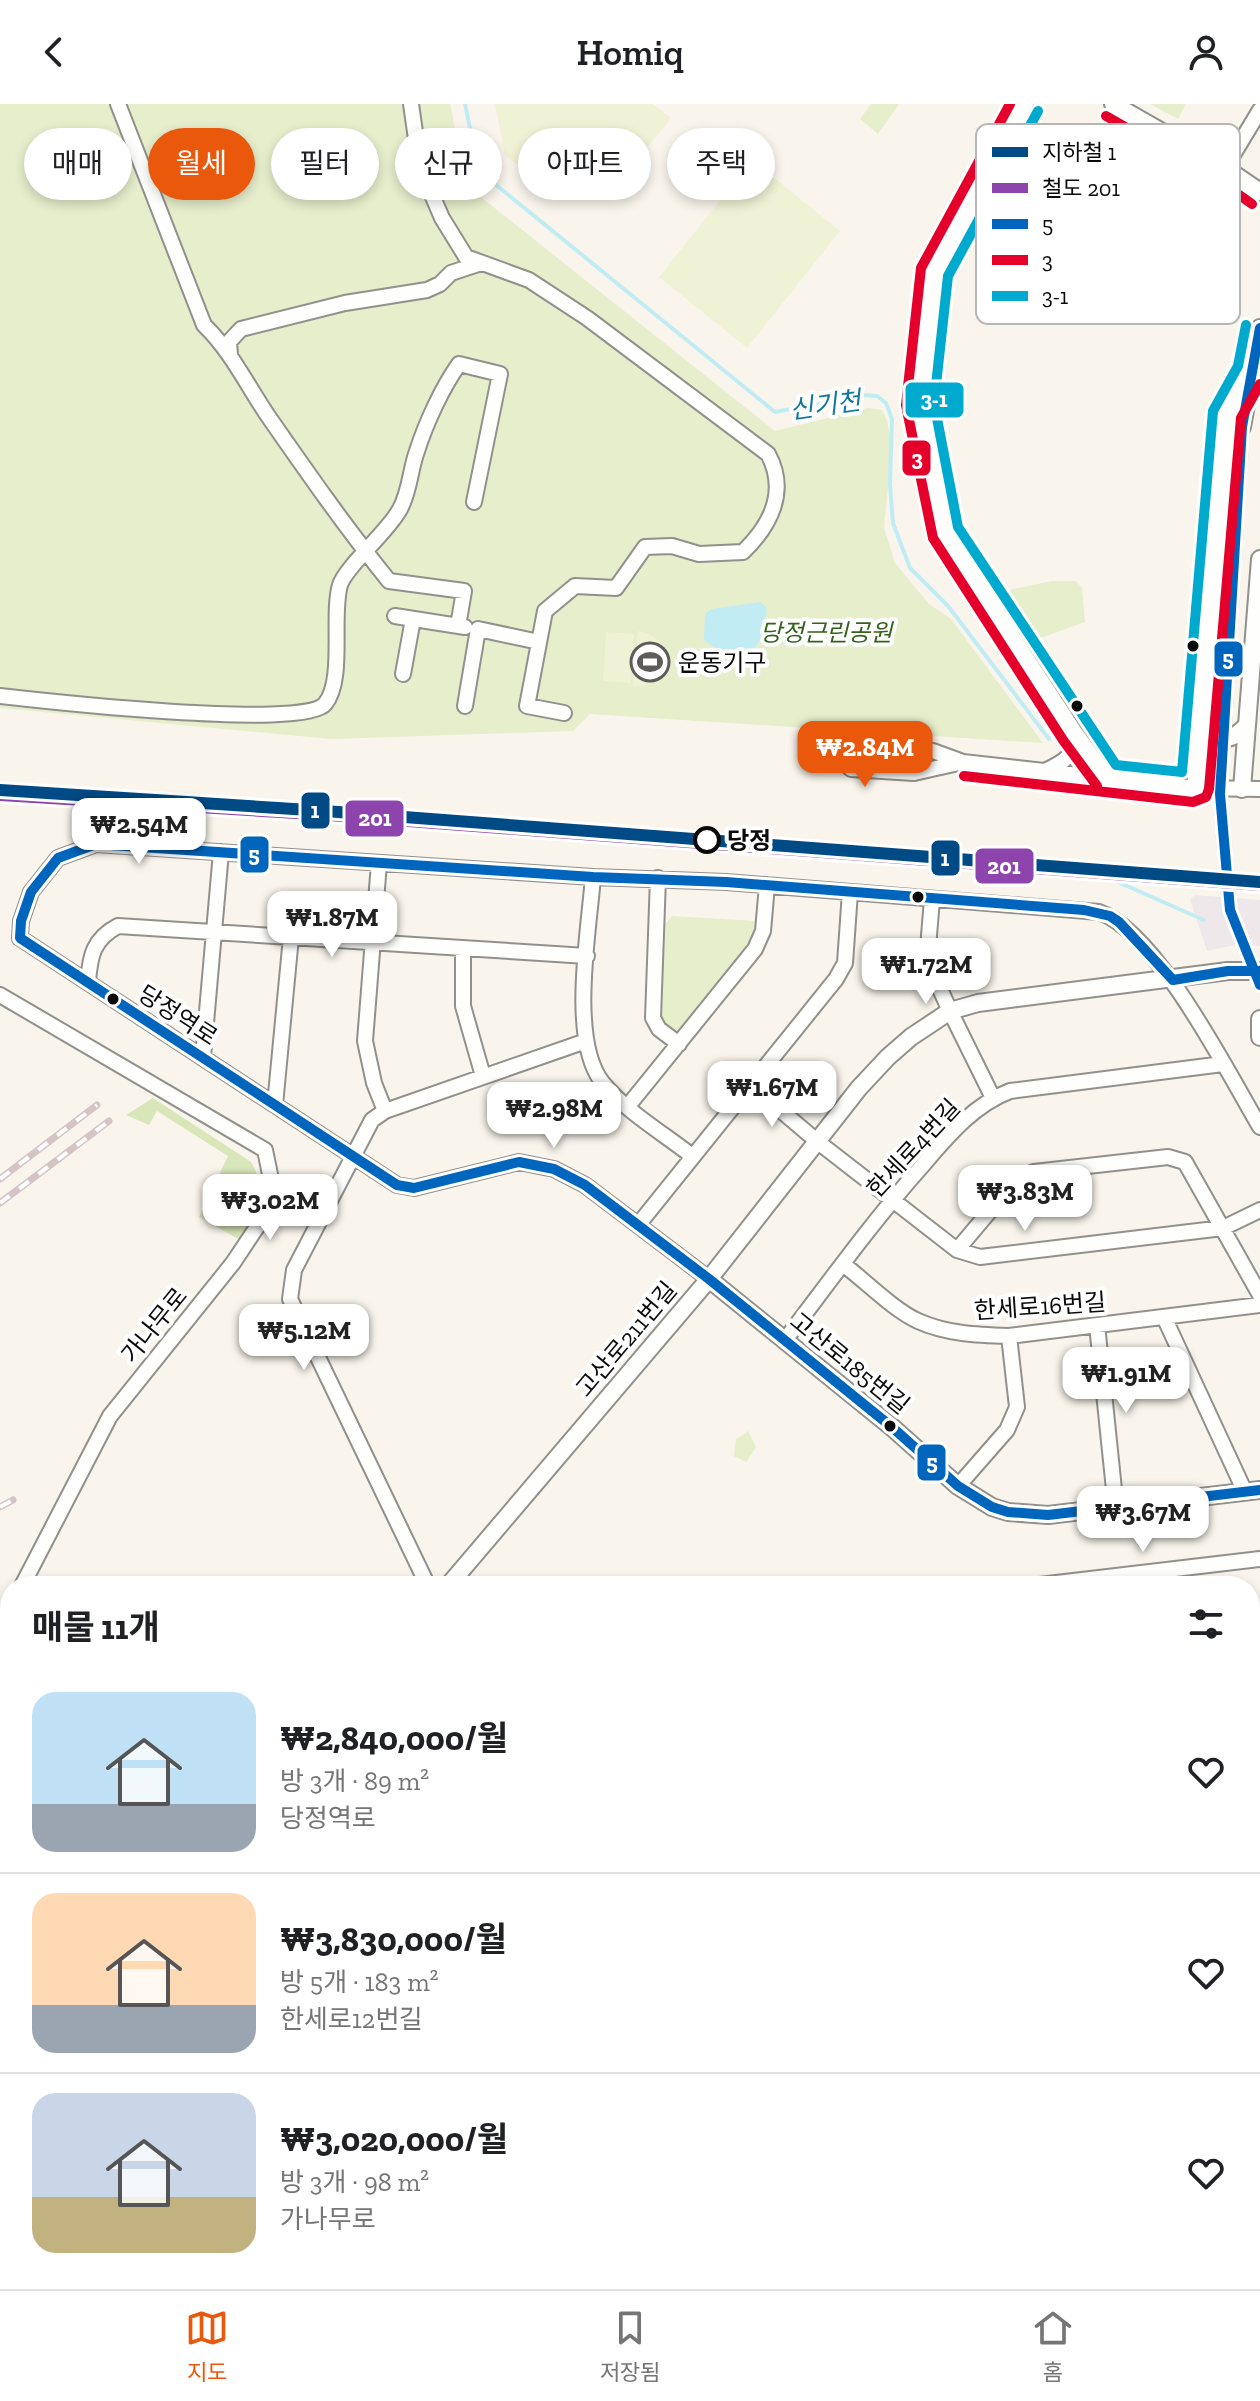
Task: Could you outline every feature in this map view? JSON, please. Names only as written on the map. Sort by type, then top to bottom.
[{"type":"street","points":[[118,104],[204,325],[221,342],[266,413],[389,581],[464,591],[458,626]]},
{"type":"street","points":[[411,104],[420,167],[442,218],[466,257],[529,280],[587,318],[768,454],[775,467],[777,501],[758,538],[743,552],[699,554],[672,546],[645,547],[616,588],[575,586],[545,611],[527,706],[564,713]]},
{"type":"street","points":[[1015,124],[1026,104]]},
{"type":"street","points":[[1113,104],[1148,124]]},
{"type":"street","points":[[1240,143],[1260,110]]},
{"type":"street","points":[[1240,178],[1260,192]]},
{"type":"street","points":[[976,195],[934,272],[920,404],[945,532],[1108,778]]},
{"type":"street","points":[[230,355],[229,342],[241,329],[345,303],[427,290],[440,284],[451,273],[482,263]]},
{"type":"street","points":[[1242,427],[1260,328]]},
{"type":"street","points":[[0,696],[83,707],[229,714],[314,712],[326,704],[336,679],[340,584],[400,510],[416,453],[448,379],[459,364],[500,374],[474,502]]},
{"type":"street","points":[[1251,371],[1260,392]]},
{"type":"street","points":[[1195,788],[1227,414],[1251,371]]},
{"type":"street","points":[[1242,789],[1257,638],[1260,559]]},
{"type":"street","points":[[395,616],[539,642]]},
{"type":"street","points":[[403,674],[413,619]]},
{"type":"street","points":[[465,706],[478,629]]},
{"type":"street","points":[[1201,717],[1216,737],[1234,737],[1247,725]]},
{"type":"street","points":[[1044,771],[1067,761],[1075,747],[1075,732]]},
{"type":"street","points":[[963,762],[914,773],[851,769],[840,758],[842,747],[852,743],[933,751],[963,762],[1195,788],[1260,789]]},
{"type":"street","name":"당정역로","points":[[709,1279],[585,1185],[554,1169],[519,1162],[414,1188],[397,1185],[20,938],[21,921],[31,892],[58,858],[96,844],[593,877],[767,885],[1099,912],[1119,922],[1173,980],[1260,1127]]},
{"type":"street","points":[[203,1057],[221,852]]},
{"type":"street","points":[[379,863],[365,1041],[374,1083],[385,1111]]},
{"type":"street","points":[[593,877],[583,1016],[591,1060],[602,1081],[628,1106],[692,1156]]},
{"type":"street","points":[[658,878],[653,1018],[659,1029],[679,1044]]},
{"type":"street","points":[[628,1106],[755,949],[763,931],[767,885]]},
{"type":"street","points":[[638,1225],[836,979],[845,963],[850,892]]},
{"type":"street","points":[[932,899],[927,960],[993,1098]]},
{"type":"street","points":[[88,982],[91,953],[103,934],[118,926],[587,956]]},
{"type":"street","points":[[275,1105],[291,937]]},
{"type":"street","points":[[463,948],[463,1006],[483,1076]]},
{"type":"street","name":"고산로211번길","points":[[457,1576],[709,1279],[859,1088],[911,1037],[950,1011],[978,1003],[1228,971],[1260,971]]},
{"type":"street","name":"가나무로","points":[[0,995],[265,1150],[273,1189],[269,1209],[233,1263],[110,1416],[27,1576]]},
{"type":"street","points":[[1260,1019],[1260,1037]]},
{"type":"street","points":[[423,1576],[290,1299],[294,1270],[372,1120],[385,1111],[586,1041]]},
{"type":"street","name":"한세로4번길","points":[[785,1340],[891,1201],[956,1128],[993,1098],[1010,1091],[1223,1064]]},
{"type":"street","points":[[752,1086],[891,1201],[957,1250],[980,1257],[1223,1228],[1260,1210]]},
{"type":"street","points":[[957,1250],[1016,1180],[1034,1172],[1168,1157],[1185,1162],[1260,1295]]},
{"type":"street","name":"한세로16번길","points":[[843,1264],[914,1319],[968,1335],[1009,1336],[1260,1305]]},
{"type":"street","name":"고산로185번길","points":[[709,1279],[893,1428],[958,1486],[992,1507],[1032,1515],[1116,1509],[1252,1491],[1164,1317]]},
{"type":"street","points":[[1097,1325],[1116,1509]]},
{"type":"street","points":[[958,1486],[1007,1430],[1017,1407],[1009,1336]]},
{"type":"street","points":[[1116,1576],[1260,1559]]},
{"type":"shaded area","points":[[1195,895],[1260,900],[1260,946],[1240,944],[1207,951],[1190,899]]},
{"type":"green space","name":"당정근린공원","points":[[0,104],[450,104],[455,128],[395,128],[395,200],[485,200],[775,431],[868,408],[882,410],[892,447],[884,528],[895,563],[929,604],[951,619],[1043,743],[590,714],[573,731],[332,739],[0,708]]},
{"type":"green space","points":[[495,104],[653,104],[671,118],[651,143],[651,128],[518,128],[518,166],[505,155]]},
{"type":"green space","points":[[871,104],[899,104],[878,134],[860,119]]},
{"type":"green space","points":[[1150,104],[1186,104],[1178,119]]},
{"type":"green space","points":[[775,179],[840,231],[747,348],[659,277],[720,200],[775,200]]},
{"type":"green space","points":[[1052,581],[1076,581],[1082,588],[1085,622],[1035,640],[1004,591]]},
{"type":"green space","name":"운동기구","points":[[638,631],[659,642],[664,662],[654,680],[633,686]]},
{"type":"green space","points":[[606,632],[634,634],[631,683],[603,681]]},
{"type":"green space","points":[[672,916],[755,921],[750,947],[674,1035],[664,1026],[659,1009],[664,925]]},
{"type":"green space","points":[[153,1098],[251,1162],[259,1183],[258,1202],[240,1240],[199,1217],[228,1156],[157,1111],[149,1125],[126,1115]]},
{"type":"green space","points":[[748,1431],[756,1447],[746,1462],[734,1456],[736,1439]]},
{"type":"water","points":[[760,602],[766,607],[766,615],[760,639],[749,652],[726,652],[704,640],[705,614],[711,609]]},
{"type":"waterway","name":"신기천","points":[[465,104],[479,171],[775,412],[864,395],[877,396],[886,403],[892,419],[890,485],[893,523],[910,568],[948,606],[1049,739]]},
{"type":"waterway","points":[[1111,879],[1204,920]]},
{"type":"tunnel","points":[[1242,427],[1220,794],[1230,910],[1260,985]]},
{"type":"railway","points":[[0,1179],[97,1105]]},
{"type":"railway","points":[[0,1203],[109,1121]]},
{"type":"railway","points":[[0,1507],[13,1500]]},
{"type":"metro line","name":"1","points":[[0,790],[325,811],[1260,882]]},
{"type":"rail line","name":"201","points":[[0,795],[329,815],[1259,885]]},
{"type":"transit line","name":"3","points":[[999,124],[1010,104]]},
{"type":"transit line","name":"3-1","points":[[1031,124],[1038,111]]},
{"type":"transit line","name":"3","points":[[1106,116],[1120,124]]},
{"type":"transit line","name":"3","points":[[976,167],[921,268],[906,405],[933,538],[1063,740],[1097,786]]},
{"type":"transit line","name":"3","points":[[1240,196],[1252,204]]},
{"type":"transit line","name":"3-1","points":[[976,225],[948,276],[934,403],[958,527],[1116,765],[1182,772],[1213,411],[1238,366],[1246,325]]},
{"type":"transit line","name":"5","points":[[1260,328],[1242,427],[1220,794],[1230,910],[1260,985]]},
{"type":"transit line","name":"3","points":[[964,776],[1193,802],[1206,797],[1241,418],[1260,384]]},
{"type":"transit line","name":"5","points":[[1260,971],[1228,971],[1173,980],[1119,922],[1110,916],[1084,910],[726,882],[593,877],[96,844],[58,858],[31,892],[21,921],[20,938],[397,1185],[414,1188],[519,1162],[554,1169],[585,1185],[709,1279],[893,1428],[958,1486],[992,1507],[1008,1512],[1048,1515],[1260,1490]]},
{"type":"place","name":"운동기구","points":[[650,662]]},
{"type":"place","name":"당정","points":[[707,840]]}]
